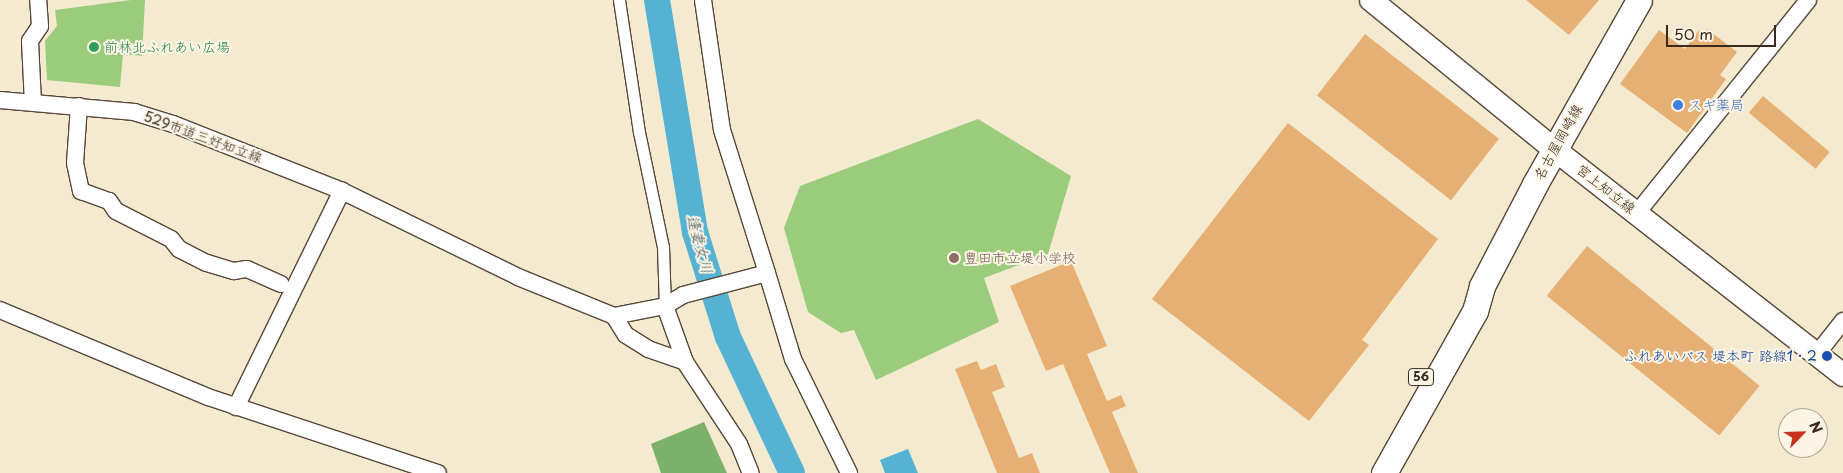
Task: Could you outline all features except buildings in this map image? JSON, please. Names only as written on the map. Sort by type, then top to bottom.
[{"type":"main road","name":"宮上知立線","points":[[1371,0],[1554,149],[1843,374]]},
{"type":"main road","name":"名古屋岡崎線","points":[[1384,473],[1475,311],[1482,286],[1554,149],[1639,0]]},
{"type":"main road","name":"名古屋岡崎線","points":[[1366,473],[1464,302],[1482,286]]},
{"type":"street","points":[[33,103],[30,41],[40,26],[38,0]]},
{"type":"street","points":[[619,0],[639,132],[663,247],[665,306],[685,362],[739,444],[751,473]]},
{"type":"street","points":[[703,0],[722,130],[761,275],[793,360],[850,473]]},
{"type":"street","points":[[1637,213],[1808,0]]},
{"type":"street","name":"529市道三好知立線","points":[[0,100],[134,112],[173,124],[342,191],[518,277],[614,316]]},
{"type":"street","points":[[79,106],[75,163],[81,191],[109,201],[116,211],[171,239],[179,249],[207,263],[234,271],[247,269],[281,284]]},
{"type":"street","points":[[236,407],[342,191]]},
{"type":"street","points":[[685,362],[648,349],[626,335],[614,316],[665,306],[683,296],[761,275]]},
{"type":"street","points":[[0,310],[110,359],[236,407],[438,473]]},
{"type":"street","points":[[1817,354],[1843,321]]},
{"type":"green space","name":"前林北ふれあい広場","points":[[131,0],[145,0],[142,56],[123,54],[120,87],[47,80],[45,41],[57,26],[55,10]]},
{"type":"green space","points":[[978,119],[1071,176],[1048,254],[984,278],[999,322],[876,380],[854,330],[841,333],[808,312],[784,228],[800,186]]},
{"type":"green space","points":[[704,422],[727,473],[661,473],[651,444]]},
{"type":"water","points":[[908,449],[918,473],[885,473],[880,460]]},
{"type":"waterway","name":"逢妻女川","points":[[657,0],[695,232],[728,337],[792,473]]},
{"type":"place","name":"前林北ふれあい広場","points":[[94,47]]},
{"type":"place","name":"スギ薬局","points":[[1678,105]]},
{"type":"place","name":"豊田市立堤小学校","points":[[954,258]]},
{"type":"place","name":"ふれあいバス 堤本町 路線1・2","points":[[1827,356]]}]
